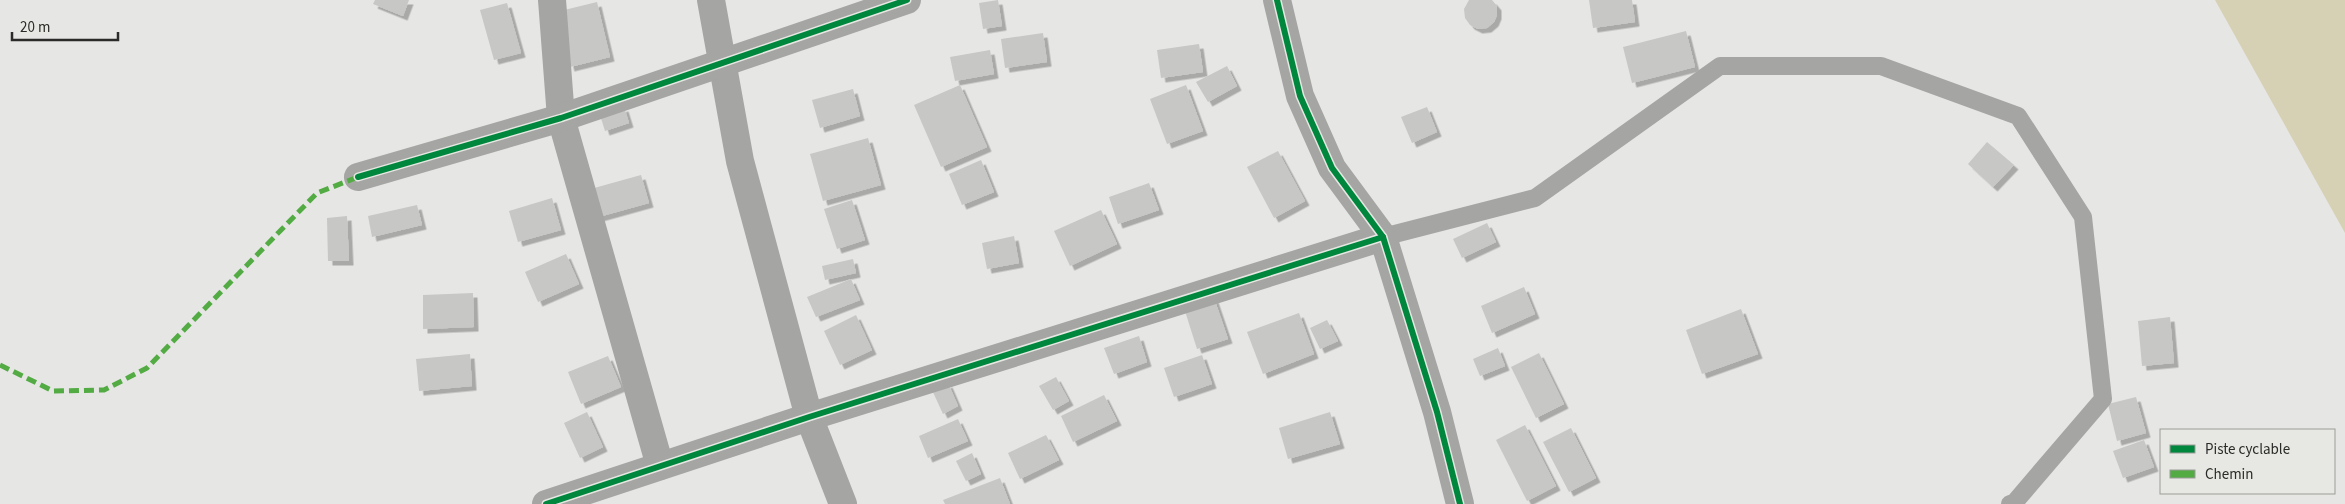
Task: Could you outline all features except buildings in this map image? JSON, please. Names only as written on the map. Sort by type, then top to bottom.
[{"type":"street","points":[[552,0],[561,118],[660,466]]},
{"type":"street","points":[[711,0],[740,161],[809,417],[843,504]]},
{"type":"street","points":[[358,176],[561,118],[722,61],[907,0]]},
{"type":"street","points":[[1277,0],[1300,96],[1332,168],[1383,237],[1437,412],[1460,504]]},
{"type":"street","points":[[546,504],[809,417],[1383,237]]},
{"type":"lane","points":[[1383,237],[1536,198],[1720,66],[1881,66],[2018,116],[2083,217],[2103,399],[2013,504]]},
{"type":"shaded area","points":[[2215,0],[2345,0],[2345,233]]},
{"type":"marked path","points":[[0,365],[53,391],[104,390],[147,368],[317,193],[358,177]]},
{"type":"cycle path","points":[[358,177],[561,118],[907,0]]},
{"type":"cycle path","points":[[1277,0],[1300,96],[1332,168],[1383,237],[1437,412],[1460,504]]},
{"type":"cycle path","points":[[546,504],[809,417],[1383,237]]}]
